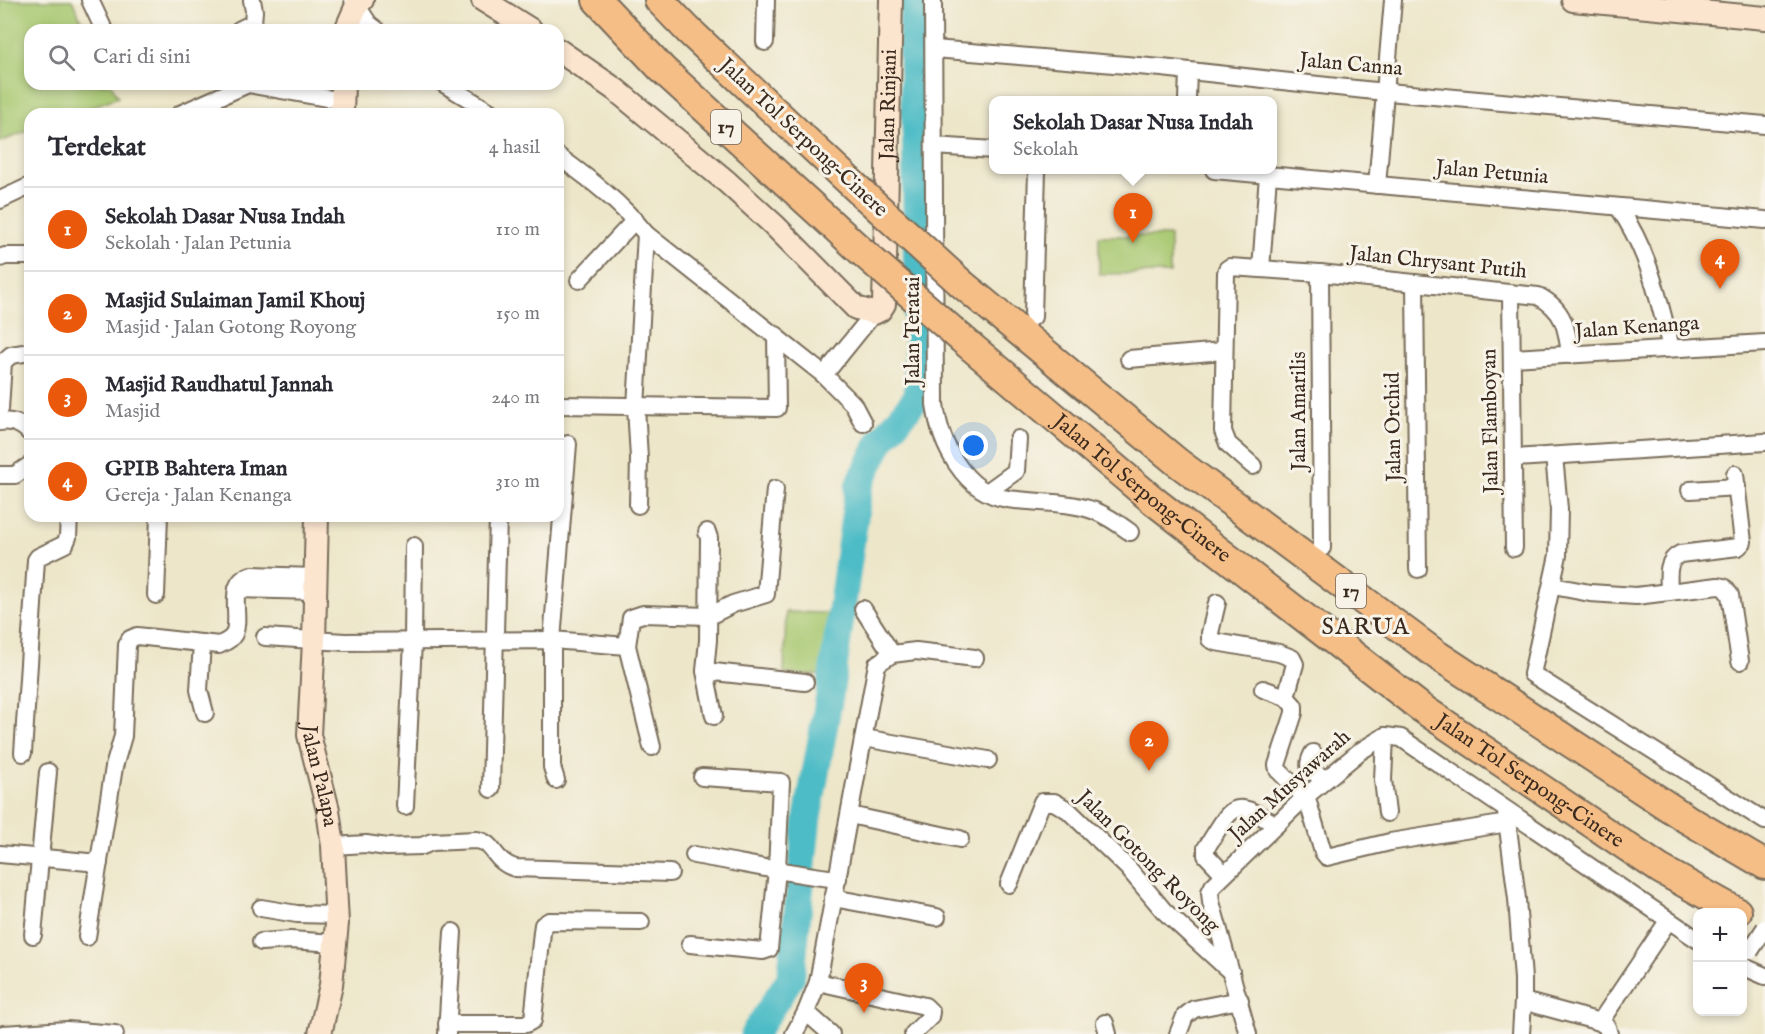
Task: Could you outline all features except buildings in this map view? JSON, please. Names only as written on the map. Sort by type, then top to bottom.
[{"type":"highway","name":"Jalan Tol Serpong–Cinere","points":[[597,0],[662,69],[860,250],[1154,501],[1420,706],[1660,869],[1730,908]]},
{"type":"highway","name":"Jalan Tol Serpong–Cinere","points":[[659,0],[864,195],[962,284],[1177,462],[1437,655],[1687,819],[1765,865]]},
{"type":"highway","points":[[1747,928],[1753,947]]},
{"type":"street","points":[[90,0],[101,24]]},
{"type":"street","points":[[251,24],[254,11],[252,0]]},
{"type":"street","points":[[483,0],[521,24]]},
{"type":"street","points":[[765,42],[766,0]]},
{"type":"street","name":"Jalan Rinjani","points":[[874,313],[884,304],[891,0]]},
{"type":"street","name":"Jalan Teratai","points":[[933,0],[937,417],[948,450],[973,483],[987,492],[1006,499],[1083,507],[1108,517],[1130,532]]},
{"type":"street","points":[[1377,185],[1393,0]]},
{"type":"street","points":[[1573,0],[1732,8],[1765,18]]},
{"type":"street","points":[[348,24],[357,1]]},
{"type":"street","points":[[357,1],[369,24]]},
{"type":"street","name":"Jalan Canna","points":[[933,49],[1765,125]]},
{"type":"street","points":[[564,54],[616,90],[727,182],[774,225],[856,308],[874,313],[824,375]]},
{"type":"street","points":[[1187,96],[1188,71]]},
{"type":"street","points":[[218,106],[240,90]]},
{"type":"street","points":[[290,90],[343,100]]},
{"type":"street","points":[[451,90],[483,108]]},
{"type":"street","points":[[934,146],[989,150]]},
{"type":"street","points":[[564,160],[592,181],[646,234],[824,375],[853,404],[863,423]]},
{"type":"street","points":[[1033,317],[1037,174]]},
{"type":"street","name":"Jalan Petunia","points":[[1257,174],[1765,220]]},
{"type":"street","points":[[1261,269],[1268,175]]},
{"type":"street","points":[[0,200],[24,189]]},
{"type":"street","points":[[1619,208],[1634,230],[1646,255],[1671,348]]},
{"type":"street","points":[[579,279],[634,220]]},
{"type":"street","points":[[638,505],[639,458],[636,407],[646,234]]},
{"type":"street","points":[[0,258],[24,256]]},
{"type":"street","name":"Jalan Chrysant Putih","points":[[1223,351],[1227,269],[1230,267],[1320,273],[1538,296],[1559,310],[1568,333],[1570,355]]},
{"type":"street","name":"Jalan Amarilis","points":[[1320,273],[1322,548]]},
{"type":"street","name":"Jalan Orchid","points":[[1415,283],[1418,569]]},
{"type":"street","name":"Jalan Flamboyan","points":[[1511,294],[1515,458],[1514,548]]},
{"type":"street","points":[[564,405],[777,408],[776,335]]},
{"type":"street","name":"Jalan Kenanga","points":[[1513,358],[1765,343]]},
{"type":"street","points":[[1129,359],[1223,351],[1225,438],[1228,444],[1253,466]]},
{"type":"street","points":[[0,409],[3,362],[11,355],[24,353]]},
{"type":"street","points":[[0,422],[14,422],[24,428]]},
{"type":"street","points":[[987,492],[1016,471],[1018,439]]},
{"type":"street","points":[[1515,458],[1765,442]]},
{"type":"street","points":[[564,493],[568,444]]},
{"type":"street","points":[[1554,456],[1559,509],[1558,555],[1532,674],[1765,821]]},
{"type":"street","points":[[0,475],[15,475],[24,469]]},
{"type":"street","points":[[1670,592],[1669,567],[1674,556],[1738,547],[1743,542],[1736,480],[1690,490]]},
{"type":"street","points":[[652,747],[627,646],[631,618],[643,614],[709,616],[721,608],[764,596],[767,593],[775,489]]},
{"type":"street","points":[[23,753],[36,560],[65,544],[69,522]]},
{"type":"street","points":[[156,595],[159,522]]},
{"type":"street","name":"Jalan Palapa","points":[[317,522],[309,735],[323,784],[333,846],[337,915],[331,985],[320,1034]]},
{"type":"street","points":[[491,789],[498,522]]},
{"type":"street","points":[[556,780],[552,767],[552,640],[562,522]]},
{"type":"street","points":[[707,532],[709,538],[709,616],[705,671],[714,716]]},
{"type":"street","points":[[405,806],[414,641],[414,546]]},
{"type":"street","points":[[87,938],[114,767],[123,736],[127,645],[130,639],[137,636],[219,645],[227,642],[234,634],[237,589],[315,584]]},
{"type":"street","points":[[1553,586],[1590,593],[1636,596],[1718,586],[1727,589],[1730,595],[1740,661]]},
{"type":"street","points":[[1217,603],[1210,639],[1292,657],[1295,664],[1286,697]]},
{"type":"street","points":[[863,609],[892,654]]},
{"type":"street","points":[[265,637],[314,641],[552,640],[627,646]]},
{"type":"street","points":[[202,644],[199,690],[205,713]]},
{"type":"street","points":[[794,1034],[818,982],[878,664],[892,654],[916,651],[975,658]]},
{"type":"street","points":[[705,671],[805,682]]},
{"type":"street","points":[[1263,689],[1286,697],[1294,706],[1294,713],[1277,765],[1278,770],[1305,796],[1323,852],[1327,857],[1507,817],[1521,946],[1521,1034]]},
{"type":"street","points":[[1384,736],[1383,780],[1388,813]]},
{"type":"street","name":"Jalan Musyawarah","points":[[1248,1034],[1210,892],[1224,874],[1305,796],[1359,752],[1384,736],[1401,738],[1507,817],[1693,937]]},
{"type":"street","points":[[864,738],[988,760]]},
{"type":"street","points":[[1313,753],[1309,761],[1309,768],[1326,779]]},
{"type":"street","points":[[33,935],[48,772]]},
{"type":"street","points":[[690,944],[763,951],[769,949],[785,872],[782,782],[702,777]]},
{"type":"street","name":"Jalan Gotong Royong","points":[[1009,884],[1042,802],[1054,802],[1068,810],[1128,868],[1164,911],[1232,973]]},
{"type":"street","points":[[1224,874],[1206,855],[1206,848],[1230,811],[1247,809],[1276,825]]},
{"type":"street","points":[[850,815],[960,839]]},
{"type":"street","points":[[333,846],[366,844],[387,847],[422,846],[432,842],[483,841],[489,845],[504,865],[515,868],[670,873]]},
{"type":"street","points":[[0,854],[99,863]]},
{"type":"street","points":[[694,855],[785,872],[838,879]]},
{"type":"street","points":[[833,898],[937,918]]},
{"type":"street","points":[[261,908],[297,914],[337,915]]},
{"type":"street","points":[[453,932],[447,1029],[526,1024],[533,1020],[543,925],[549,921],[641,922]]},
{"type":"street","points":[[1522,1001],[1605,1028],[1668,921]]},
{"type":"street","points":[[261,942],[290,940],[335,943]]},
{"type":"street","points":[[1753,947],[1765,976]]},
{"type":"street","points":[[818,982],[925,1006],[931,1012],[930,1017],[913,1034]]},
{"type":"street","points":[[1178,1034],[1185,1016],[1194,1009],[1240,1000]]},
{"type":"street","points":[[806,1012],[831,1034]]},
{"type":"street","points":[[3,1034],[67,1030],[115,1034]]},
{"type":"green space","points":[[0,0],[72,0],[83,24],[24,24],[24,90],[114,90],[118,97],[89,108],[24,108],[24,132],[0,142]]},
{"type":"green space","points":[[1099,236],[1170,236],[1170,273],[1099,274]]},
{"type":"green space","points":[[786,612],[827,613],[825,675],[784,674]]},
{"type":"waterway","points":[[754,1034],[791,977],[807,820],[830,693],[859,485],[881,441],[918,396],[916,139],[912,48],[914,0]]},
{"type":"place","name":"Sekolah Dasar Nusa Indah","points":[[1133,243]]},
{"type":"place","name":"GPIB Bahtera Iman","points":[[1720,289]]},
{"type":"place","name":"Masjid Sulaiman Jamil Khouj","points":[[1149,771]]},
{"type":"place","name":"Masjid Raudhatul Jannah","points":[[864,1013]]},
{"type":"district","name":"SARUA","points":[[1366,627]]}]
